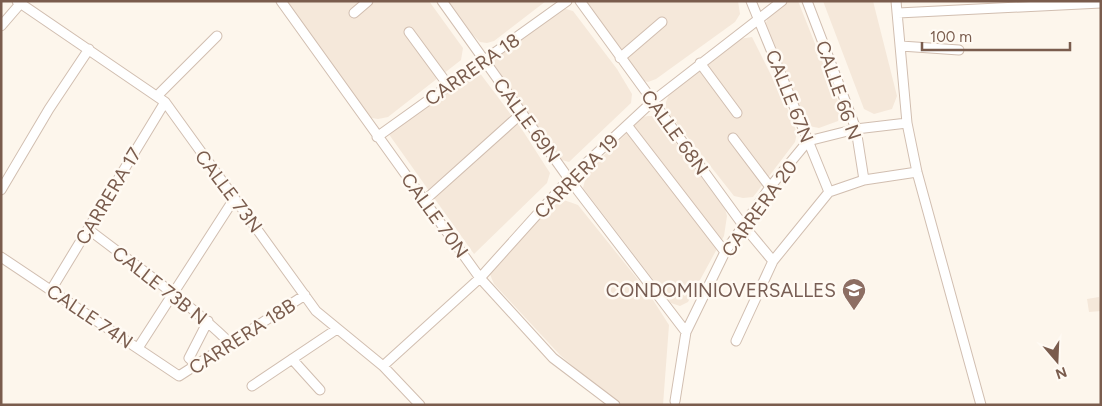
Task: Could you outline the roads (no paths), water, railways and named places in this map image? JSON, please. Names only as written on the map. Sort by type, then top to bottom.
[{"type":"street","name":"CALLE 70N","points":[[281,1],[480,278],[553,358],[615,405]]},
{"type":"street","points":[[354,13],[368,1]]},
{"type":"street","name":"CALLE 69N","points":[[442,1],[569,179],[686,332]]},
{"type":"street","name":"CARRERA 18","points":[[377,137],[567,1]]},
{"type":"street","name":"CALLE 68N","points":[[580,1],[743,225],[773,261]]},
{"type":"street","name":"CALLE 67N","points":[[751,1],[829,192]]},
{"type":"street","name":"CARRERA 19","points":[[383,366],[480,278],[569,179],[653,101],[782,1]]},
{"type":"street","name":"CALLE 66 N","points":[[807,1],[856,129],[864,180]]},
{"type":"street","points":[[896,1],[907,123],[917,172],[981,405]]},
{"type":"street","points":[[1,26],[19,3]]},
{"type":"street","name":"CALLE 73N","points":[[19,3],[164,102],[316,312],[383,366],[411,402],[420,405]]},
{"type":"street","points":[[898,13],[1101,3]]},
{"type":"street","points":[[620,58],[662,22]]},
{"type":"street","points":[[410,32],[448,85]]},
{"type":"street","points":[[156,96],[217,36]]},
{"type":"street","points":[[901,46],[959,50]]},
{"type":"street","points":[[1,190],[49,109],[89,49]]},
{"type":"street","points":[[700,63],[737,113]]},
{"type":"street","name":"CARRERA 17","points":[[51,290],[164,102]]},
{"type":"street","points":[[425,200],[522,113]]},
{"type":"street","name":"CARRERA 20","points":[[675,401],[686,332],[725,252],[770,187],[808,141],[856,129],[907,123]]},
{"type":"street","points":[[627,125],[725,252]]},
{"type":"street","points":[[732,138],[770,187]]},
{"type":"street","points":[[736,341],[773,261],[829,192],[864,180],[917,172]]},
{"type":"street","points":[[138,348],[234,199]]},
{"type":"street","name":"CALLE 73B N","points":[[88,229],[208,321],[230,343]]},
{"type":"street","name":"CALLE 74N","points":[[1,257],[179,376]]},
{"type":"street","name":"CARRERA 18B","points":[[179,376],[305,295]]},
{"type":"street","points":[[197,365],[189,358],[208,321]]},
{"type":"street","points":[[252,386],[338,329]]},
{"type":"street","points":[[292,359],[320,390]]},
{"type":"place","name":"CONDOMINIOVERSALLES","points":[[854,311]]}]
